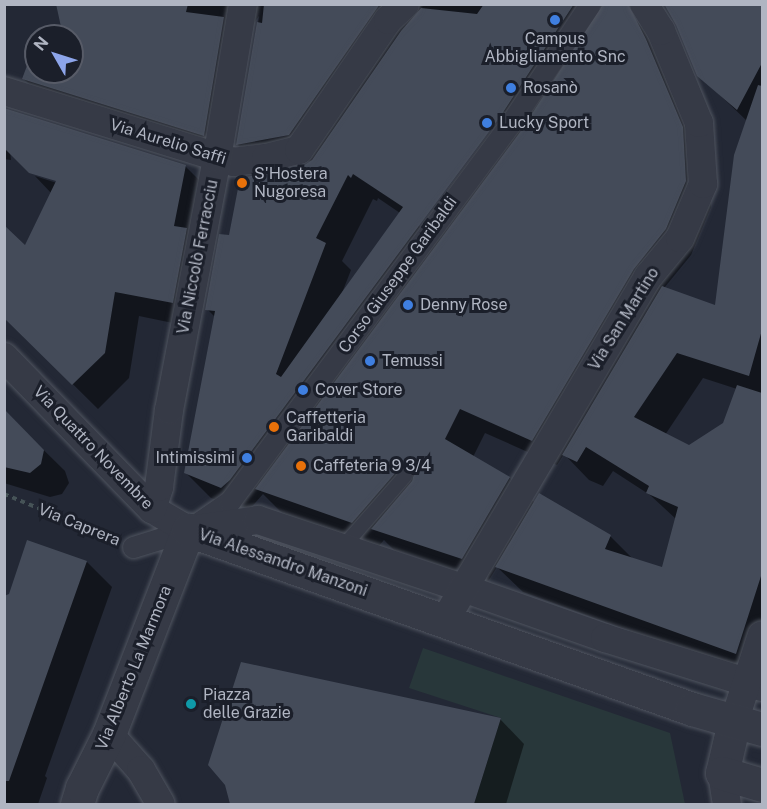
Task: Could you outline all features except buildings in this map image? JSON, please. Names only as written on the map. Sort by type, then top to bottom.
[{"type":"street","name":"Via Niccolò Ferracciu","points":[[152,509],[159,488],[169,410],[217,158],[243,4]]},
{"type":"street","name":"Via Aurelio Saffi","points":[[4,91],[233,162],[299,150],[388,20],[405,4]]},
{"type":"street","name":"Corso Giuseppe Garibaldi","points":[[188,530],[230,501],[510,124],[590,4]]},
{"type":"street","name":"Via San Martino","points":[[463,588],[648,277],[680,238],[703,184],[699,123],[661,32],[644,4]]},
{"type":"street","name":"Via Quattro Novembre","points":[[4,357],[152,509],[188,530]]},
{"type":"street","name":"Via Alessandro Manzoni","points":[[188,530],[258,520],[605,638],[755,686]]},
{"type":"street","name":"Via Caprera","points":[[133,547],[188,530]]},
{"type":"street","name":"Via Alessandro Manzoni","points":[[188,530],[748,726]]},
{"type":"street","name":"Via Alberto La Marmora","points":[[77,804],[82,788],[109,734],[188,530]]},
{"type":"street","points":[[445,620],[463,588]]},
{"type":"street","points":[[727,804],[722,773],[748,726],[762,635]]},
{"type":"street","points":[[109,734],[141,770],[161,804]]},
{"type":"street","points":[[722,773],[762,785]]},
{"type":"lane","points":[[342,549],[405,476]]},
{"type":"path","name":"Via Caprera","points":[[4,494],[133,547]]},
{"type":"shaded area","points":[[423,648],[670,733],[685,804],[474,804],[501,718],[409,688]]},
{"type":"place","name":"Campus Abbigliamento Snc","points":[[555,20]]},
{"type":"place","name":"Rosanò","points":[[511,88]]},
{"type":"place","name":"Lucky Sport","points":[[487,123]]},
{"type":"place","name":"S'Hostera Nugoresa","points":[[242,183]]},
{"type":"place","name":"Denny Rose","points":[[408,305]]},
{"type":"place","name":"Temussi","points":[[370,361]]},
{"type":"place","name":"Cover Store","points":[[303,390]]},
{"type":"place","name":"Caffetteria Garibaldi","points":[[274,427]]},
{"type":"place","name":"Intimissimi","points":[[247,458]]},
{"type":"place","name":"Caffeteria 9 3/4","points":[[301,466]]},
{"type":"place","name":"Piazza delle Grazie","points":[[191,704]]}]
